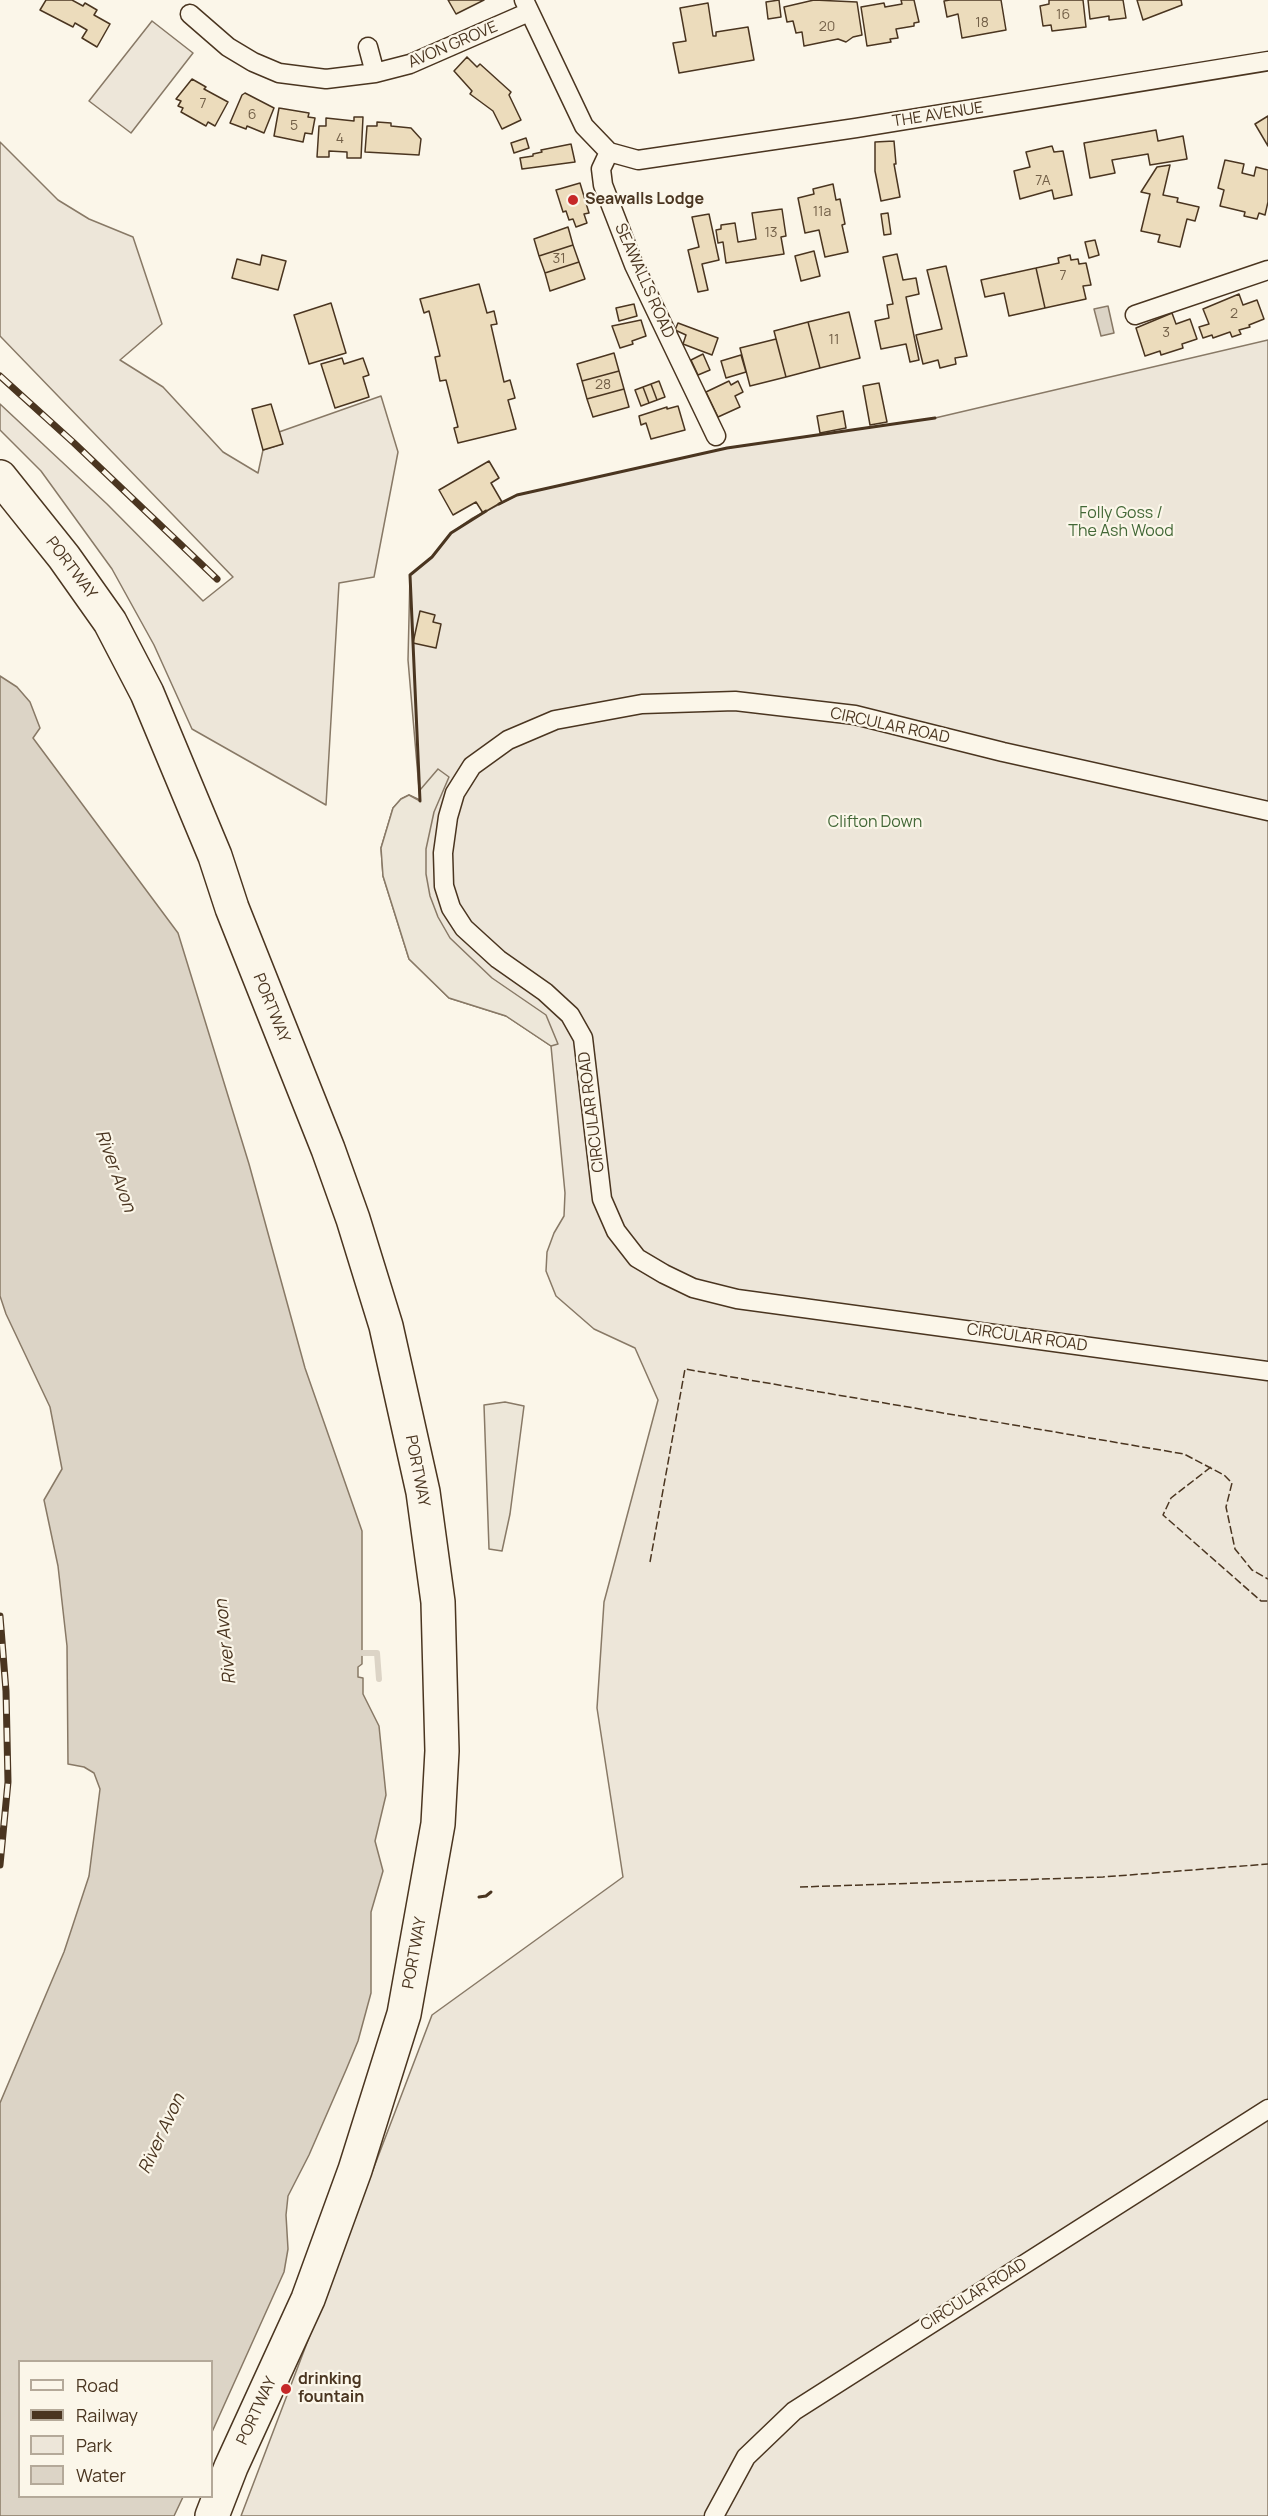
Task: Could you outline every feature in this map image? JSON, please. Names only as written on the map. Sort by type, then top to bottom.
[{"type":"highway","name":"PORTWAY","points":[[0,477],[64,557],[110,622],[147,693],[215,856],[232,909],[328,1149],[353,1219],[386,1326],[423,1491],[438,1602],[442,1751],[438,1824],[404,2014],[355,2170],[308,2299],[231,2467],[212,2516]]},
{"type":"street","name":"AVON GROVE","points":[[190,14],[228,47],[279,73],[326,79],[375,73],[410,64],[527,6]]},
{"type":"street","points":[[527,6],[584,126],[609,152]]},
{"type":"street","points":[[368,47],[375,73]]},
{"type":"street","name":"THE AVENUE","points":[[609,152],[638,160],[856,128],[1268,60]]},
{"type":"street","name":"SEAWALLS ROAD","points":[[609,152],[601,169],[603,185],[633,265],[716,436]]},
{"type":"street","points":[[1134,315],[1268,270]]},
{"type":"street","name":"CIRCULAR ROAD","points":[[1268,811],[1014,755],[855,715],[735,701],[642,704],[555,720],[508,740],[472,766],[455,793],[448,817],[443,853],[444,886],[451,908],[464,928],[498,959],[545,992],[570,1015],[583,1038],[602,1199],[616,1232],[637,1258],[693,1288],[737,1299],[1268,1371]]},
{"type":"street","name":"CIRCULAR ROAD","points":[[714,2516],[746,2457],[794,2411],[1268,2109]]},
{"type":"green space","points":[[152,21],[193,53],[131,133],[89,101]]},
{"type":"green space","points":[[0,142],[58,200],[89,219],[133,237],[162,324],[120,360],[163,387],[223,452],[258,473],[263,450],[282,444],[279,432],[381,396],[398,452],[374,577],[339,583],[326,805],[192,729],[154,645],[112,569],[41,471],[0,430],[0,404],[107,504],[203,601],[233,577],[0,336]]},
{"type":"green space","name":"Clifton Down","points":[[1268,340],[1268,2516],[241,2516],[432,2015],[623,1877],[597,1708],[604,1602],[658,1400],[635,1348],[594,1329],[556,1296],[546,1271],[547,1252],[564,1216],[565,1193],[551,1046],[506,1016],[449,998],[409,959],[383,876],[381,848],[393,808],[401,799],[409,795],[420,800],[408,660],[410,575],[432,557],[451,533],[471,519],[517,495],[727,448],[935,418]]},
{"type":"shaded area","points":[[438,769],[449,777],[434,812],[426,849],[426,874],[430,896],[438,917],[450,938],[492,978],[546,1015],[558,1044],[551,1046],[506,1016],[449,998],[409,959],[383,876],[381,848],[393,808],[401,799],[409,795],[420,801],[420,790]]},
{"type":"shaded area","points":[[505,1402],[524,1406],[510,1514],[502,1551],[489,1549],[484,1405]]},
{"type":"water","points":[[1108,306],[1114,333],[1101,336],[1094,309]]},
{"type":"water","name":"River Avon","points":[[0,676],[17,687],[30,702],[40,728],[33,738],[178,933],[249,1164],[305,1368],[362,1531],[362,1664],[358,1667],[358,1677],[363,1678],[363,1694],[379,1726],[386,1795],[375,1841],[383,1871],[371,1912],[371,1993],[358,2041],[309,2155],[288,2196],[286,2215],[288,2249],[284,2272],[213,2430],[213,2360],[18,2360],[18,2498],[183,2498],[174,2516],[0,2516],[0,2103],[64,1952],[89,1876],[100,1789],[94,1773],[84,1767],[68,1764],[67,1646],[58,1566],[44,1500],[62,1469],[50,1407],[6,1314],[0,1296]]},
{"type":"building","points":[[46,0],[72,0],[83,6],[85,3],[97,10],[94,15],[110,24],[97,47],[82,38],[87,30],[75,23],[73,27],[40,10]]},
{"type":"building","points":[[448,0],[484,0],[456,14]]},
{"type":"building","points":[[779,0],[781,17],[768,19],[766,2]]},
{"type":"building","points":[[814,0],[857,2],[862,35],[846,42],[838,39],[804,46],[802,32],[796,33],[793,21],[787,22],[784,7]]},
{"type":"building","points":[[901,0],[914,0],[919,22],[914,23],[914,26],[896,29],[898,38],[890,39],[891,42],[867,46],[861,7],[884,3],[885,7],[902,4]]},
{"type":"building","points":[[1001,0],[1006,30],[962,38],[958,14],[947,17],[944,1]]},
{"type":"building","points":[[1049,0],[1083,0],[1086,27],[1052,31],[1051,25],[1043,26],[1040,6],[1049,4]]},
{"type":"building","points":[[1088,0],[1123,0],[1126,18],[1109,20],[1109,16],[1090,19]]},
{"type":"building","points":[[1137,0],[1181,0],[1182,5],[1143,20]]},
{"type":"building","points":[[708,3],[713,36],[716,36],[716,32],[748,27],[754,60],[679,73],[673,43],[686,41],[680,8]]},
{"type":"building","points":[[467,57],[477,67],[480,64],[511,92],[509,95],[521,120],[502,129],[493,111],[470,94],[472,91],[454,71]]},
{"type":"building","points":[[192,79],[206,87],[204,89],[228,102],[215,126],[208,122],[206,126],[181,112],[183,108],[178,106],[181,101],[176,99]]},
{"type":"building","points":[[245,93],[274,108],[264,133],[247,126],[246,129],[230,123]]},
{"type":"building","points":[[279,108],[309,113],[308,117],[315,118],[312,134],[305,133],[303,142],[274,136]]},
{"type":"building","points":[[1268,116],[1268,146],[1255,124]]},
{"type":"building","points":[[354,117],[363,117],[361,158],[347,158],[347,152],[329,151],[329,157],[317,157],[319,126],[326,126],[326,118],[354,121]]},
{"type":"building","points":[[377,122],[411,128],[421,139],[419,155],[365,152],[367,126],[377,126]]},
{"type":"building","points":[[1156,130],[1158,141],[1183,136],[1187,159],[1150,165],[1148,154],[1112,160],[1115,173],[1090,178],[1084,143]]},
{"type":"building","points":[[526,138],[529,148],[514,153],[511,143]]},
{"type":"building","points":[[894,141],[896,164],[894,164],[900,197],[881,201],[875,171],[875,142]]},
{"type":"building","points":[[571,144],[575,162],[522,169],[520,158],[533,156],[533,154],[542,152],[541,150]]},
{"type":"building","points":[[1052,146],[1054,152],[1063,151],[1072,195],[1054,199],[1052,190],[1020,199],[1014,171],[1030,167],[1026,152]]},
{"type":"building","points":[[1225,160],[1244,164],[1242,173],[1254,176],[1256,167],[1268,170],[1268,202],[1265,215],[1259,213],[1257,219],[1244,216],[1245,212],[1220,206],[1224,190],[1218,188]]},
{"type":"building","points":[[1170,165],[1163,195],[1178,198],[1177,202],[1199,207],[1195,221],[1187,219],[1180,247],[1158,242],[1160,235],[1141,231],[1150,194],[1141,192],[1157,167]]},
{"type":"building","name":"Seawalls Lodge","points":[[580,183],[589,213],[584,214],[587,223],[576,227],[573,219],[569,220],[566,211],[563,212],[556,190]]},
{"type":"building","points":[[833,184],[836,200],[840,199],[845,224],[842,225],[848,252],[825,257],[819,230],[805,233],[798,198],[814,194],[813,189]]},
{"type":"building","points":[[782,209],[786,236],[781,237],[784,254],[726,263],[723,242],[718,243],[716,230],[721,229],[721,225],[735,223],[738,242],[756,239],[752,213]]},
{"type":"building","points":[[888,213],[891,234],[884,235],[881,214]]},
{"type":"building","points":[[709,214],[719,260],[702,264],[708,290],[698,292],[688,250],[699,247],[692,217]]},
{"type":"building","points":[[568,227],[573,245],[539,256],[534,239]]},
{"type":"building","points":[[1095,240],[1099,255],[1089,258],[1085,242]]},
{"type":"building","points":[[573,245],[579,262],[545,273],[539,256]]},
{"type":"building","points":[[814,251],[820,276],[801,281],[795,256]]},
{"type":"building","points":[[897,254],[903,280],[916,278],[919,294],[906,297],[919,360],[910,362],[906,344],[881,349],[875,321],[889,318],[887,305],[893,304],[883,257]]},
{"type":"building","points":[[262,255],[286,261],[278,290],[232,278],[237,259],[260,265]]},
{"type":"building","points":[[1070,255],[1071,260],[1078,259],[1079,264],[1086,263],[1091,285],[1083,286],[1086,299],[1045,308],[1036,268],[1059,263],[1058,258]]},
{"type":"building","points":[[579,262],[585,279],[550,291],[545,273]]},
{"type":"building","points":[[946,266],[967,356],[955,358],[956,364],[940,368],[938,360],[923,364],[916,335],[942,329],[927,270]]},
{"type":"building","points":[[1036,268],[1045,308],[1009,316],[1004,293],[985,297],[981,280]]},
{"type":"building","points":[[479,284],[487,313],[494,311],[497,324],[491,325],[504,382],[510,380],[515,398],[508,400],[516,429],[458,443],[454,428],[458,427],[446,380],[440,381],[435,357],[440,356],[429,311],[424,313],[420,299]]},
{"type":"building","points":[[1239,294],[1243,305],[1257,300],[1264,319],[1239,330],[1241,334],[1232,337],[1230,332],[1213,338],[1212,335],[1203,338],[1199,327],[1209,324],[1203,309]]},
{"type":"building","points":[[331,303],[346,353],[309,364],[294,315]]},
{"type":"building","points":[[634,304],[637,316],[619,321],[616,308]]},
{"type":"building","points":[[849,312],[860,358],[820,368],[808,322]]},
{"type":"building","points":[[1172,313],[1176,324],[1190,319],[1197,339],[1182,344],[1183,348],[1161,355],[1160,351],[1145,356],[1136,328]]},
{"type":"building","points":[[641,320],[646,336],[632,341],[633,344],[620,348],[612,326]]},
{"type":"building","points":[[808,322],[820,368],[786,377],[774,331]]},
{"type":"building","points":[[678,323],[718,338],[712,355],[683,344],[686,335],[675,330]]},
{"type":"building","points":[[776,339],[786,377],[750,386],[740,348]]},
{"type":"building","points":[[614,353],[619,371],[582,381],[577,364]]},
{"type":"building","points":[[703,354],[710,370],[698,375],[691,360]]},
{"type":"building","points":[[741,355],[746,372],[726,378],[721,361]]},
{"type":"building","points":[[342,358],[344,364],[363,358],[369,375],[363,377],[369,397],[335,408],[321,364]]},
{"type":"building","points":[[619,371],[624,389],[587,399],[582,381]]},
{"type":"building","points":[[659,381],[665,397],[657,400],[651,384]]},
{"type":"building","points":[[729,381],[731,385],[738,381],[743,392],[735,396],[740,407],[718,417],[706,392]]},
{"type":"building","points":[[879,383],[887,422],[870,425],[863,386]]},
{"type":"building","points":[[651,384],[657,400],[649,403],[643,387]]},
{"type":"building","points":[[643,387],[649,403],[641,406],[635,390]]},
{"type":"building","points":[[624,389],[629,407],[593,417],[587,399]]},
{"type":"building","points":[[271,404],[283,444],[263,450],[252,409]]},
{"type":"building","points":[[678,406],[685,430],[651,439],[646,423],[641,425],[639,416]]},
{"type":"building","points":[[843,411],[846,428],[820,433],[817,416]]},
{"type":"building","points":[[489,461],[499,478],[491,483],[502,502],[483,513],[476,502],[453,515],[439,490]]},
{"type":"building","points":[[420,611],[435,615],[433,622],[441,624],[436,648],[413,643]]},
{"type":"waterway","points":[[362,1653],[377,1653],[379,1679]]},
{"type":"railway","points":[[0,376],[217,579]]},
{"type":"railway","points":[[0,1616],[6,1691],[8,1782],[0,1865]]},
{"type":"fence","points":[[650,1562],[685,1369],[1184,1454],[1224,1475],[1232,1483],[1226,1507],[1235,1549],[1252,1570],[1268,1579]]},
{"type":"fence","points":[[1211,1467],[1171,1498],[1163,1515],[1261,1601],[1268,1601]]},
{"type":"fence","points":[[800,1887],[1103,1877],[1268,1864]]},
{"type":"wall","points":[[499,504],[517,495],[727,448],[935,418]]},
{"type":"wall","points":[[420,801],[410,575],[432,557],[451,533],[486,511]]},
{"type":"wall","points":[[479,1897],[491,1892]]},
{"type":"place","name":"Seawalls Lodge","points":[[573,200]]},
{"type":"place","name":"drinking fountain","points":[[286,2389]]},
{"type":"park label","name":"Folly Goss / The Ash Wood","points":[[1121,523]]}]
